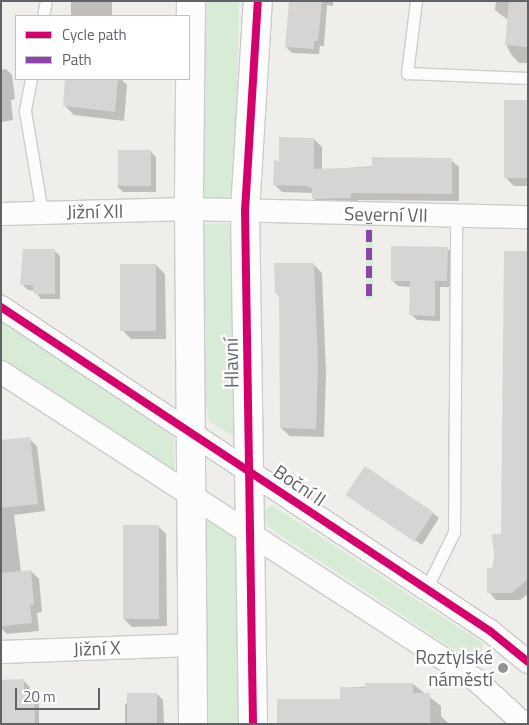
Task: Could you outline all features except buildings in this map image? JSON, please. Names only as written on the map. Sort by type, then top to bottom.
[{"type":"street","points":[[191,1],[189,209],[193,724]]},
{"type":"street","name":"Hlavní","points":[[253,724],[245,210],[258,1]]},
{"type":"street","name":"Jižní XII","points":[[1,214],[189,209],[245,210]]},
{"type":"street","name":"Severní VII","points":[[245,210],[528,217]]},
{"type":"street","name":"Boční II","points":[[1,307],[191,431],[490,631],[528,662]]},
{"type":"street","points":[[1,372],[476,680],[524,724]]},
{"type":"street","name":"Jižní X","points":[[1,652],[192,645]]},
{"type":"lane","points":[[43,15],[46,1]]},
{"type":"lane","points":[[416,1],[408,73],[528,78]]},
{"type":"lane","points":[[31,80],[25,111],[42,213]]},
{"type":"lane","points":[[426,588],[454,532],[456,216]]},
{"type":"green space","points":[[205,1],[239,1],[235,196],[229,201],[200,198]]},
{"type":"green space","points":[[230,223],[235,229],[237,439],[209,421],[206,403],[201,224]]},
{"type":"green space","points":[[366,229],[373,229],[373,299],[366,299]]},
{"type":"green space","points":[[1,319],[173,429],[175,469],[167,470],[1,365]]},
{"type":"green space","points":[[272,505],[483,643],[480,656],[470,660],[268,527],[261,514]]},
{"type":"green space","points":[[208,518],[236,537],[239,724],[206,724],[204,526]]},
{"type":"marked path","points":[[369,214],[369,296]]},
{"type":"cycle path","points":[[253,724],[245,211],[258,1]]},
{"type":"cycle path","points":[[1,307],[490,631],[528,662]]},
{"type":"place","name":"Roztylské náměstí","points":[[503,668]]}]
